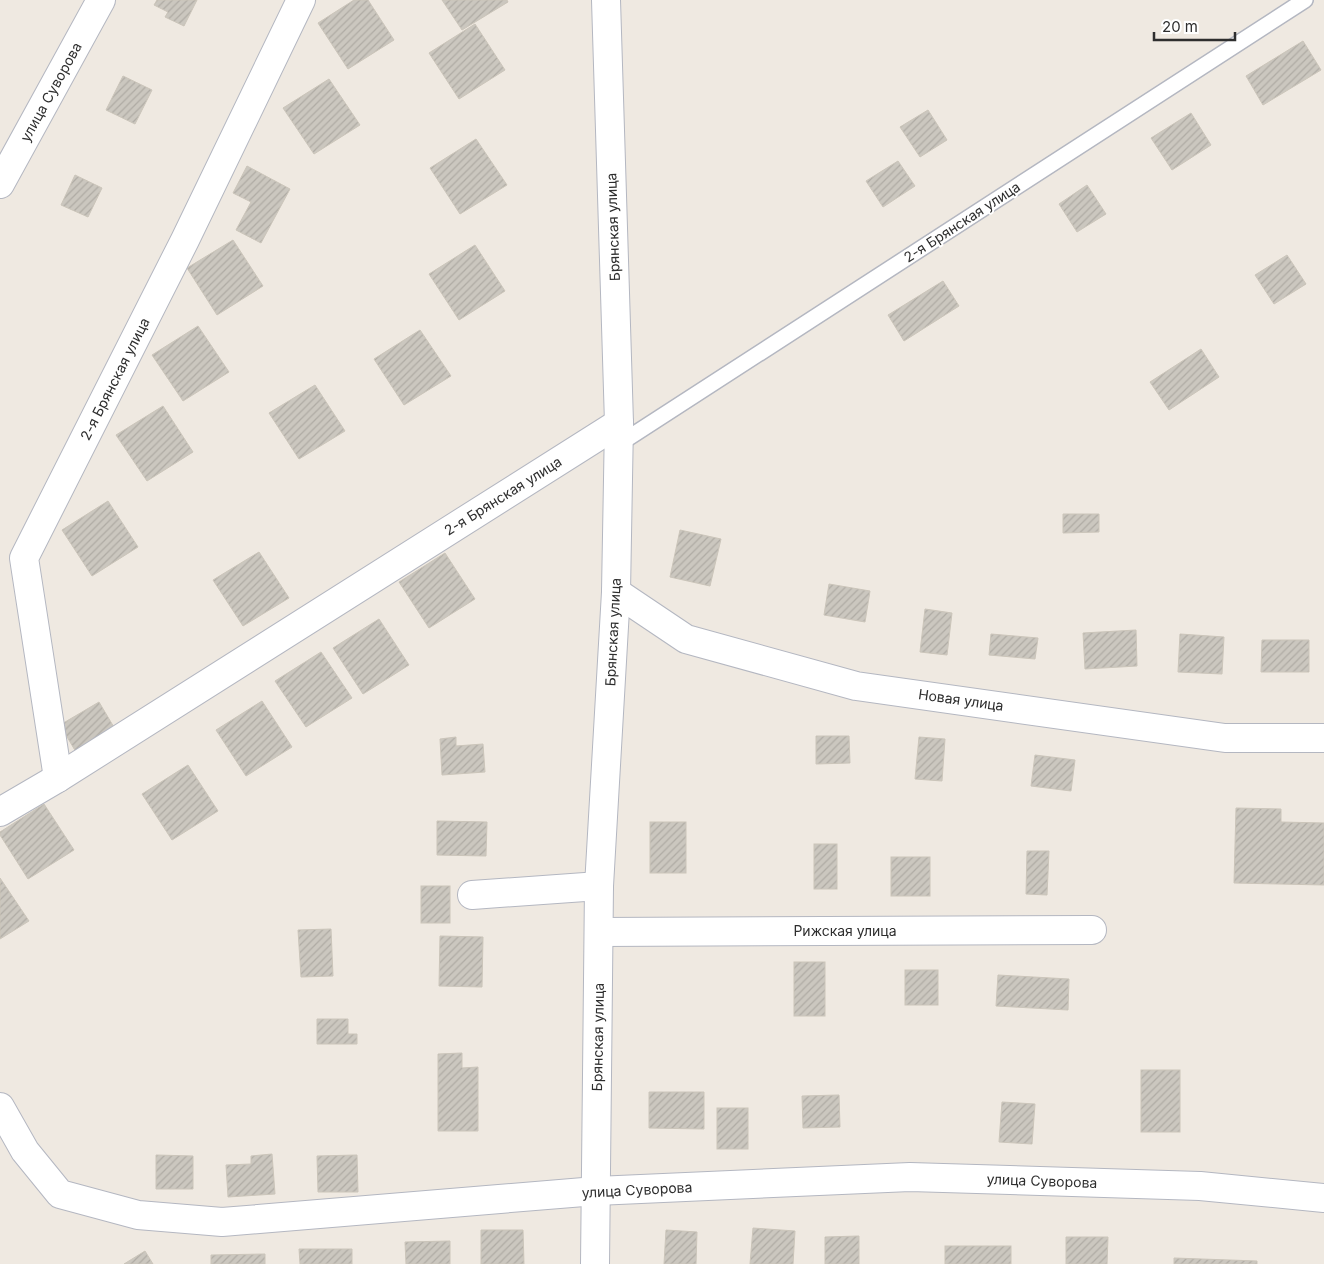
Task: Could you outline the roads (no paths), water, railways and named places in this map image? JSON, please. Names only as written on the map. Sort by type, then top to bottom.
[{"type":"street","name":"улица Суворова","points":[[0,184],[101,0]]},
{"type":"street","name":"2-я Брянская улица","points":[[58,778],[24,558],[185,240],[301,0]]},
{"type":"street","name":"Брянская улица","points":[[595,1264],[599,886],[616,592],[619,434],[606,0]]},
{"type":"street","name":"2-я Брянская улица","points":[[0,812],[619,434]]},
{"type":"street","name":"Новая улица","points":[[616,592],[686,639],[856,686],[1225,738],[1324,738]]},
{"type":"street","points":[[472,896],[599,886]]},
{"type":"street","name":"Рижская улица","points":[[600,932],[1092,930]]},
{"type":"street","name":"улица Суворова","points":[[0,1107],[25,1151],[60,1194],[138,1215],[222,1222],[596,1191],[910,1177],[1200,1186],[1324,1198]]},
{"type":"lane","name":"2-я Брянская улица","points":[[619,434],[1305,0]]}]
